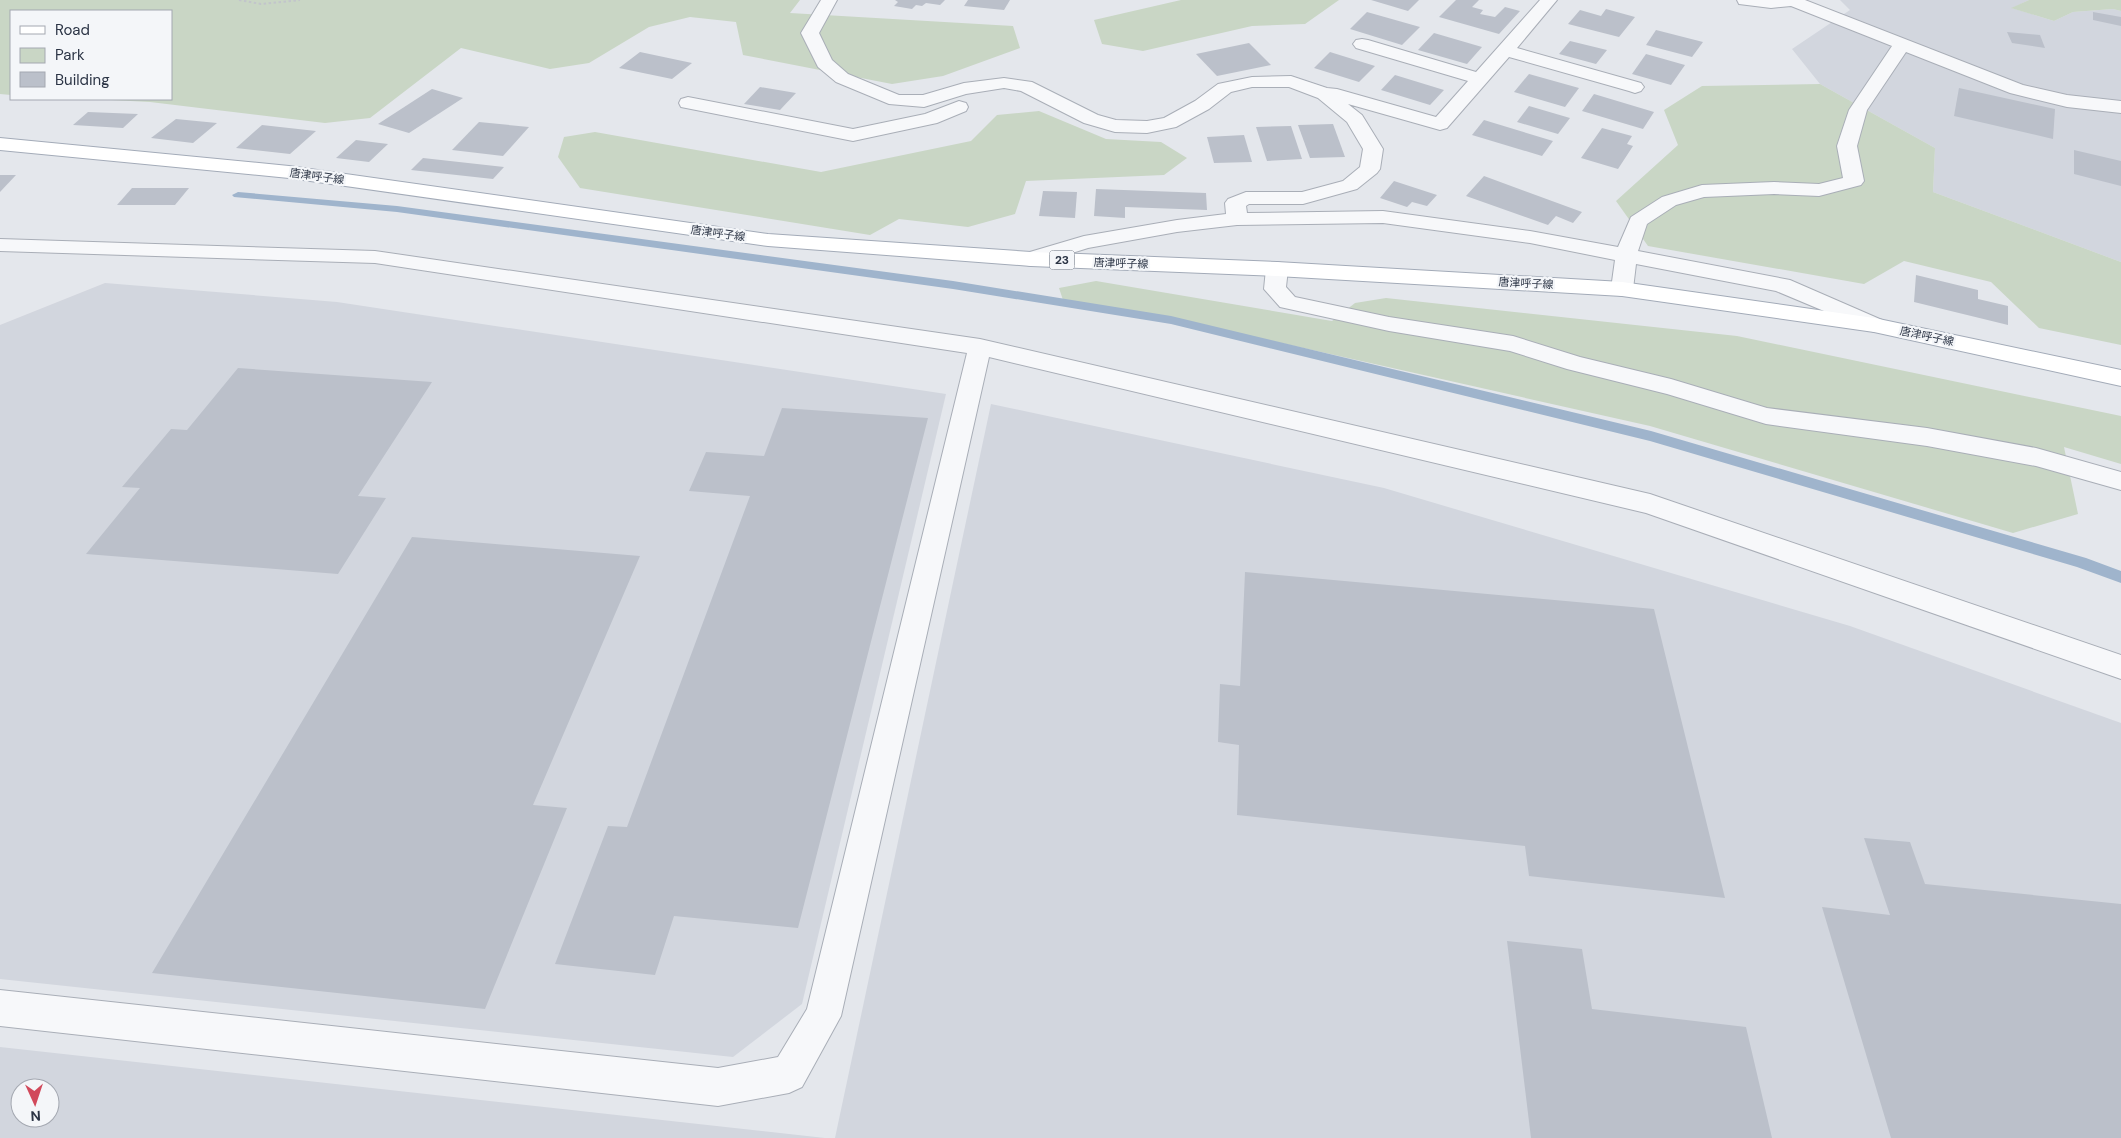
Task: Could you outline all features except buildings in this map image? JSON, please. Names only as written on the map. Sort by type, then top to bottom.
[{"type":"main road","name":"唐津呼子線","points":[[0,144],[289,172],[768,240],[1031,259],[1277,269],[1622,288],[1874,325],[2121,378]]},
{"type":"street","points":[[829,0],[810,33],[824,63],[842,78],[896,100],[924,101],[964,89],[1004,83],[1026,86],[1091,119],[1114,126],[1147,127],[1169,123],[1202,105],[1225,88],[1252,82],[1291,81],[1440,124],[1549,0]]},
{"type":"street","points":[[1745,0],[1771,3],[1793,0],[1902,45],[2017,89],[2067,101],[2121,107]]},
{"type":"street","points":[[1362,44],[1480,79]]},
{"type":"street","points":[[1622,288],[1626,256],[1638,221],[1669,201],[1702,191],[1774,188],[1819,190],[1854,181],[1847,146],[1858,110],[1902,45]]},
{"type":"street","points":[[1505,50],[1635,87]]},
{"type":"street","points":[[1237,219],[1235,203],[1246,198],[1303,198],[1350,185],[1370,169],[1373,148],[1355,119],[1325,94],[1291,81]]},
{"type":"street","points":[[688,103],[853,135],[930,119],[994,93],[1004,83]]},
{"type":"street","points":[[1031,259],[1084,242],[1177,226],[1237,219],[1383,217],[1530,237],[1782,285],[1874,325]]},
{"type":"street","points":[[0,245],[376,257],[980,347],[1650,504],[2121,667]]},
{"type":"street","points":[[1277,269],[1275,288],[1288,302],[1389,324],[1513,344],[1575,364],[1670,387],[1766,416],[1927,437],[2036,457],[2121,481]]},
{"type":"street","points":[[0,1008],[718,1087],[789,1074],[823,1016],[980,347]]},
{"type":"path","points":[[239,0],[260,4],[300,0]]},
{"type":"shaded area","points":[[1840,0],[2029,0],[2012,8],[2054,21],[2073,12],[2113,9],[2121,11],[2121,262],[1933,192],[1935,148],[1820,84],[1792,49],[1850,10]]},
{"type":"shaded area","points":[[105,283],[337,302],[946,394],[802,1004],[733,1057],[0,979],[0,325]]},
{"type":"shaded area","points":[[991,404],[1384,488],[1850,626],[2121,723],[2121,1138],[835,1138]]},
{"type":"shaded area","points":[[0,1047],[825,1138],[0,1138]]},
{"type":"green space","points":[[0,0],[800,0],[790,13],[1013,26],[1020,48],[943,76],[892,84],[743,55],[736,22],[690,17],[649,27],[589,63],[550,69],[461,48],[370,118],[325,123],[150,102],[111,100],[172,100],[172,10],[10,10],[10,95],[0,94]]},
{"type":"green space","points":[[1181,0],[1339,0],[1305,24],[1252,26],[1143,51],[1102,44],[1094,20]]},
{"type":"green space","points":[[2029,0],[2121,0],[2121,11],[2113,9],[2073,12],[2054,21],[2011,8]]},
{"type":"green space","points":[[1820,84],[1935,148],[1933,192],[2121,262],[2121,345],[2039,328],[1991,282],[1904,261],[1864,284],[1648,246],[1616,201],[1678,145],[1664,110],[1702,86]]},
{"type":"green space","points":[[1039,111],[1106,139],[1161,142],[1187,158],[1164,175],[1026,181],[1015,214],[968,227],[899,219],[870,235],[580,188],[558,157],[564,137],[595,132],[821,172],[971,141],[997,115]]},
{"type":"green space","points":[[1096,281],[1332,321],[1355,303],[1386,298],[1737,336],[2121,416],[2121,464],[2064,447],[2078,514],[2013,533],[1650,426],[1170,318],[1063,300],[1059,288]]},
{"type":"waterway","points":[[238,195],[397,209],[953,285],[1171,320],[1651,436],[2081,562],[2121,577]]}]
